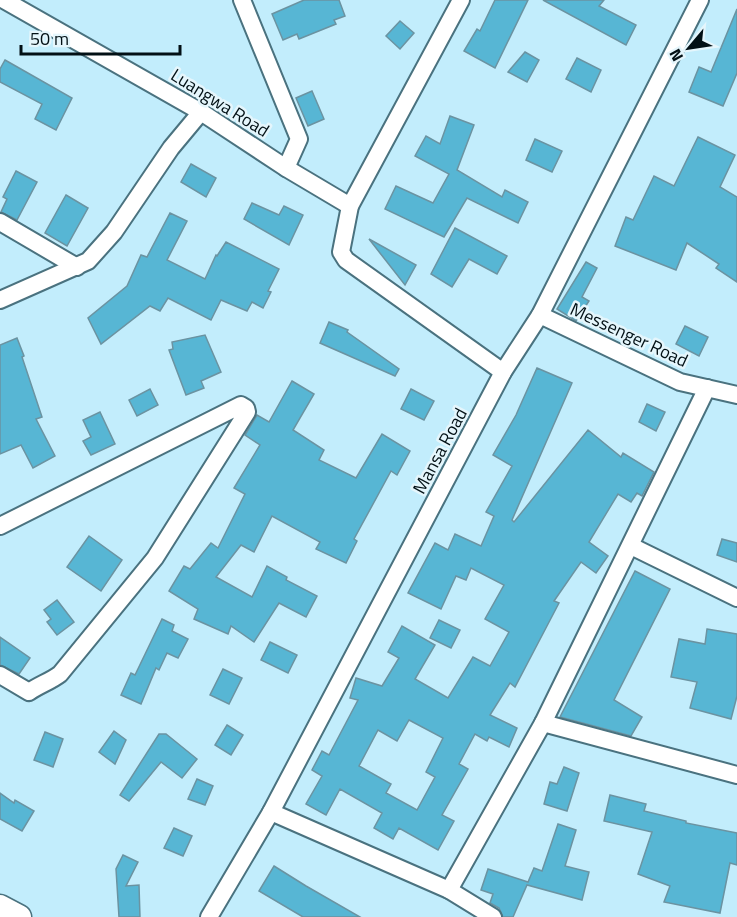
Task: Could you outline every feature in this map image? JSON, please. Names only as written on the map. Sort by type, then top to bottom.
[{"type":"main road","points":[[0,907],[19,917]]},
{"type":"street","name":"Luangwa Road","points":[[4,0],[201,112],[286,168],[350,206]]},
{"type":"street","points":[[242,0],[299,139],[286,168]]},
{"type":"street","points":[[461,0],[350,206],[341,252],[346,260],[503,372]]},
{"type":"street","name":"Mansa Road","points":[[208,917],[271,812],[503,372],[540,315],[700,0]]},
{"type":"street","points":[[0,300],[88,261],[114,232],[171,148],[201,112]]},
{"type":"street","points":[[0,222],[77,267]]},
{"type":"street","name":"Messenger Road","points":[[540,315],[680,382],[737,395]]},
{"type":"street","points":[[448,890],[543,723],[706,388]]},
{"type":"street","points":[[0,526],[237,407],[242,405],[246,408],[247,412],[155,558],[60,674],[29,692],[0,675]]},
{"type":"street","points":[[631,546],[737,598]]},
{"type":"street","points":[[543,723],[737,775]]},
{"type":"street","points":[[271,812],[448,890],[493,917]]},
{"type":"building","points":[[304,0],[339,0],[345,16],[334,20],[336,24],[299,39],[297,34],[283,40],[272,14]]},
{"type":"building","points":[[495,0],[528,0],[495,68],[464,51],[477,29],[480,31]]},
{"type":"building","points":[[543,0],[604,0],[599,6],[636,25],[626,45]]},
{"type":"building","points":[[737,9],[737,73],[723,106],[689,92],[699,67],[711,72]]},
{"type":"building","points":[[400,21],[414,33],[400,49],[386,36]]},
{"type":"building","points":[[525,52],[539,60],[527,82],[508,72]]},
{"type":"building","points":[[577,58],[601,70],[591,92],[566,79]]},
{"type":"building","points":[[5,60],[72,98],[56,130],[35,119],[42,104],[0,82],[0,69]]},
{"type":"building","points":[[312,91],[324,119],[308,126],[296,98]]},
{"type":"building","points":[[450,116],[474,125],[457,170],[502,197],[505,190],[528,202],[518,223],[467,198],[444,237],[385,209],[396,186],[433,203],[449,174],[415,156],[426,136],[440,144]]},
{"type":"building","points":[[698,137],[735,155],[720,187],[737,197],[737,282],[716,268],[719,264],[687,243],[676,270],[615,246],[626,217],[633,220],[654,176],[674,186]]},
{"type":"building","points":[[535,139],[562,151],[552,172],[526,160]]},
{"type":"building","points":[[191,164],[216,178],[206,197],[181,182]]},
{"type":"building","points":[[16,171],[37,182],[17,220],[1,212],[7,199],[3,197]]},
{"type":"building","points":[[66,195],[88,208],[67,246],[45,233]]},
{"type":"building","points":[[252,203],[279,215],[284,206],[303,215],[289,245],[244,219]]},
{"type":"building","points":[[170,213],[187,221],[167,260],[205,279],[216,255],[226,242],[279,269],[268,291],[271,292],[263,308],[252,302],[247,311],[221,300],[211,320],[168,298],[160,311],[150,306],[101,344],[88,318],[127,286],[141,255],[147,257]]},
{"type":"building","points":[[455,228],[507,256],[497,274],[469,259],[452,287],[431,274]]},
{"type":"building","points":[[369,239],[416,265],[405,285]]},
{"type":"building","points":[[586,262],[597,268],[582,297],[589,301],[576,321],[557,309]]},
{"type":"building","points":[[329,322],[348,330],[347,332],[399,369],[395,376],[320,343]]},
{"type":"building","points":[[685,326],[708,337],[699,356],[676,344]]},
{"type":"building","points":[[205,335],[221,372],[201,381],[204,388],[186,395],[169,350],[173,349],[172,342]]},
{"type":"building","points":[[17,338],[42,417],[36,419],[55,456],[33,468],[21,445],[0,454],[0,345]]},
{"type":"building","points":[[537,368],[572,383],[512,520],[514,522],[588,430],[621,457],[623,453],[654,472],[642,496],[637,493],[631,502],[618,494],[589,542],[608,556],[596,573],[581,562],[554,601],[559,603],[515,687],[510,683],[490,715],[517,728],[509,747],[489,737],[487,741],[475,734],[459,764],[468,769],[442,815],[454,821],[438,850],[399,828],[393,839],[374,828],[382,813],[340,789],[326,815],[306,804],[322,776],[312,770],[322,751],[329,755],[358,700],[350,698],[356,678],[382,686],[399,658],[388,652],[402,626],[435,645],[415,679],[448,698],[473,657],[490,666],[509,632],[485,619],[504,585],[471,568],[466,580],[456,576],[441,609],[408,593],[435,543],[448,550],[455,534],[481,546],[494,516],[486,512],[512,466],[493,455],[516,415]],"holes":[[[409,720],[443,738],[426,772],[435,777],[417,810],[386,793],[391,784],[359,766],[378,730],[397,741]]]},
{"type":"building","points":[[292,381],[314,394],[293,430],[324,450],[319,460],[356,478],[382,434],[410,451],[397,475],[391,471],[354,539],[357,541],[346,563],[316,549],[320,542],[272,516],[254,552],[241,545],[216,577],[252,597],[267,566],[287,577],[286,580],[317,596],[306,617],[279,603],[254,642],[231,626],[228,634],[194,619],[198,609],[169,591],[184,566],[190,569],[211,543],[218,548],[245,494],[234,488],[260,445],[245,435],[257,415],[269,422]]},
{"type":"building","points":[[150,389],[158,405],[137,416],[129,400]]},
{"type":"building","points":[[411,389],[434,401],[424,420],[401,409]]},
{"type":"building","points":[[647,404],[665,412],[656,431],[639,422]]},
{"type":"building","points":[[100,412],[115,444],[91,455],[83,441],[91,437],[83,420]]},
{"type":"building","points":[[89,536],[122,560],[101,591],[67,567]]},
{"type":"building","points":[[722,539],[737,543],[737,562],[717,555]]},
{"type":"building","points":[[635,571],[670,589],[614,700],[642,717],[631,736],[560,717]]},
{"type":"building","points":[[57,600],[74,622],[57,635],[47,622],[51,619],[44,610]]},
{"type":"building","points":[[162,619],[174,625],[172,631],[188,639],[178,658],[167,653],[159,670],[156,668],[141,704],[121,695],[131,673],[135,675]]},
{"type":"building","points":[[439,620],[460,630],[451,648],[430,638]]},
{"type":"building","points":[[707,629],[737,634],[737,696],[731,719],[690,708],[697,682],[671,677],[679,639],[705,644]]},
{"type":"building","points":[[0,637],[30,658],[19,674],[0,665]]},
{"type":"building","points":[[270,642],[297,655],[288,673],[261,660]]},
{"type":"building","points":[[223,669],[242,678],[229,704],[210,695]]},
{"type":"building","points":[[227,725],[243,735],[231,755],[215,745]]},
{"type":"building","points":[[114,731],[126,740],[115,764],[99,752]]},
{"type":"building","points":[[45,732],[63,739],[53,767],[34,760]]},
{"type":"building","points":[[159,734],[166,734],[197,759],[182,778],[161,762],[129,801],[120,795]]},
{"type":"building","points":[[564,767],[579,773],[567,811],[544,804],[550,782],[557,784]]},
{"type":"building","points":[[197,779],[213,786],[205,805],[188,799]]},
{"type":"building","points":[[0,793],[14,803],[15,800],[34,811],[22,831],[0,819]]},
{"type":"building","points":[[610,795],[646,804],[644,811],[686,821],[686,823],[737,833],[737,865],[730,863],[720,913],[664,902],[670,886],[638,874],[652,832],[604,821]]},
{"type":"building","points":[[558,824],[576,830],[565,866],[589,872],[582,900],[527,885],[513,917],[503,917],[499,908],[490,903],[493,894],[481,890],[488,869],[528,882],[534,868],[542,871]]},
{"type":"building","points":[[174,828],[192,836],[183,856],[164,848]]},
{"type":"building","points":[[123,855],[138,862],[126,886],[139,885],[140,917],[119,917],[116,869]]},
{"type":"building","points":[[274,866],[360,917],[303,917],[259,891]]}]
